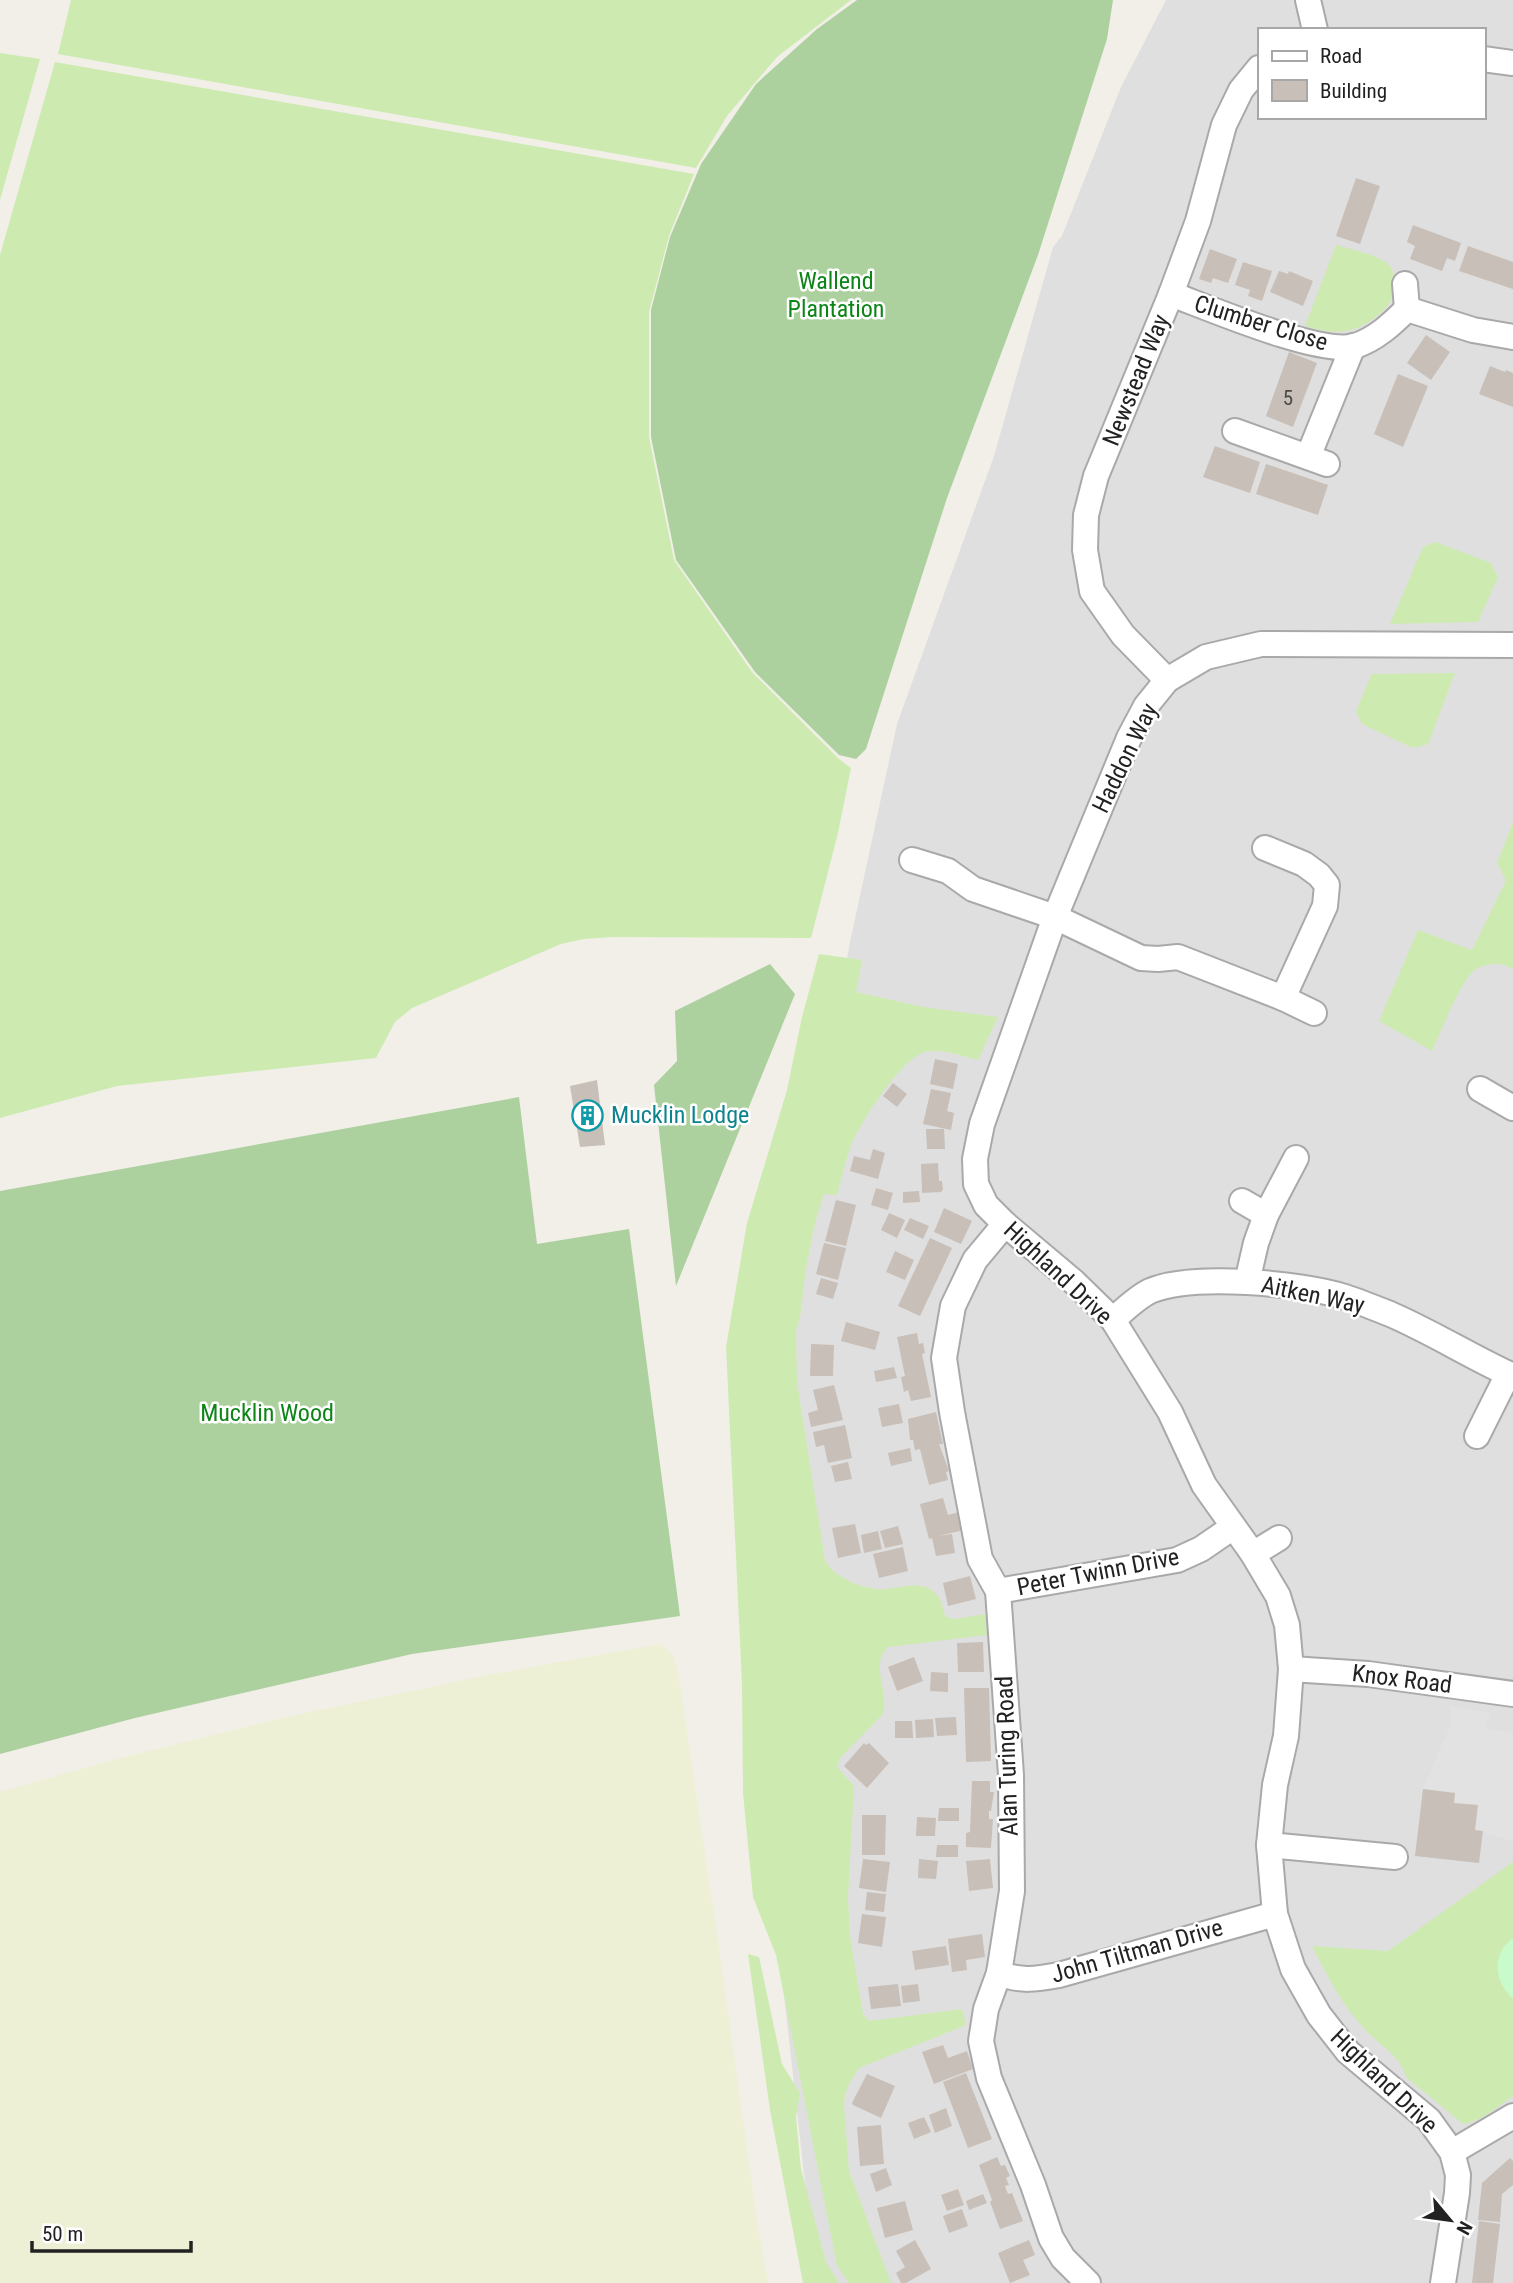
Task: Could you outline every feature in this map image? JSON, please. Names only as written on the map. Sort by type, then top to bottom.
[{"type":"street","points":[[1308,0],[1315,28]]},
{"type":"street","points":[[1485,59],[1513,63]]},
{"type":"street","name":"Newstead Way","points":[[1167,680],[1123,635],[1092,592],[1085,550],[1086,515],[1096,476],[1198,221],[1224,125],[1241,90],[1258,69]]},
{"type":"street","points":[[1405,284],[1407,309],[1473,330],[1513,337]]},
{"type":"street","name":"Clumber Close","points":[[1171,294],[1303,341],[1332,348],[1353,346],[1389,327],[1407,309]]},
{"type":"street","name":"Clumber Close","points":[[1235,431],[1318,460],[1353,346]]},
{"type":"street","name":"Haddon Way","points":[[1022,1012],[1055,917],[1129,738],[1146,706],[1167,680],[1206,657],[1261,644],[1513,645]]},
{"type":"street","points":[[1265,848],[1304,864],[1319,875],[1327,886],[1325,906],[1283,998]]},
{"type":"street","points":[[918,868],[948,871],[972,889],[1055,917],[1141,958],[1178,957],[1314,1013]]},
{"type":"street","name":"Highland Drive","points":[[1022,1012],[982,1124],[975,1159],[976,1184],[986,1205],[1004,1224],[1074,1282],[1113,1320],[1170,1412],[1204,1485],[1253,1554],[1278,1596],[1287,1625],[1291,1669],[1286,1736],[1275,1785],[1269,1845],[1270,1883],[1275,1914],[1293,1969],[1327,2025],[1348,2052],[1429,2120],[1452,2152],[1458,2175],[1455,2213],[1443,2283]]},
{"type":"street","points":[[1480,1089],[1513,1108]]},
{"type":"street","points":[[1247,1282],[1266,1215],[1296,1158]]},
{"type":"street","points":[[1242,1201],[1266,1215]]},
{"type":"street","name":"Alan Turing Road","points":[[1004,1224],[975,1260],[953,1306],[944,1358],[980,1559],[998,1591],[1011,1775],[1012,1891],[999,1973],[986,2010],[981,2041],[989,2078],[1033,2185],[1051,2238],[1063,2258],[1088,2283]]},
{"type":"street","name":"Aitken Way","points":[[1113,1320],[1151,1291],[1183,1282],[1247,1282],[1343,1296],[1401,1319],[1511,1375],[1477,1436]]},
{"type":"street","name":"Peter Twinn Drive","points":[[998,1591],[1177,1560],[1201,1549],[1233,1527]]},
{"type":"street","points":[[1253,1554],[1279,1538]]},
{"type":"street","name":"Knox Road","points":[[1291,1669],[1368,1674],[1513,1694]]},
{"type":"street","points":[[1269,1845],[1395,1857]]},
{"type":"street","name":"John Tiltman Drive","points":[[999,1973],[1012,1979],[1027,1980],[1059,1975],[1275,1914]]},
{"type":"street","points":[[1452,2152],[1513,2116]]},
{"type":"shaded area","points":[[1166,0],[1513,0],[1513,2283],[816,2283],[776,1922],[751,1313],[829,1060],[850,942],[897,724],[994,456],[1053,247],[1062,236],[1121,87]]},
{"type":"shaded area","points":[[1450,1706],[1491,1713],[1485,1728],[1513,1733],[1513,1841],[1475,1830],[1477,1805],[1454,1803],[1455,1793],[1423,1789],[1451,1723]]},
{"type":"green space","points":[[71,0],[851,0],[777,57],[727,116],[696,168],[58,54]]},
{"type":"green space","name":"Wallend Plantation","points":[[857,0],[1113,0],[1107,39],[1038,255],[947,498],[866,749],[856,759],[839,755],[755,672],[676,560],[651,437],[651,310],[670,237],[701,164],[756,84],[817,29]]},
{"type":"green space","points":[[0,53],[40,59],[0,200]]},
{"type":"green space","points":[[55,62],[694,174],[669,236],[649,312],[649,437],[674,560],[752,672],[851,768],[838,833],[811,938],[613,937],[561,944],[412,1008],[395,1022],[376,1058],[117,1086],[0,1118],[0,255]]},
{"type":"green space","points":[[1336,245],[1378,258],[1388,264],[1394,276],[1394,284],[1390,303],[1377,316],[1360,327],[1334,332],[1305,326]]},
{"type":"green space","points":[[1435,542],[1491,563],[1498,577],[1478,622],[1390,624],[1423,547]]},
{"type":"green space","points":[[1455,673],[1428,744],[1413,748],[1362,724],[1356,711],[1372,674]]},
{"type":"green space","points":[[1513,822],[1513,969],[1490,964],[1476,969],[1470,975],[1458,994],[1432,1051],[1379,1021],[1418,930],[1472,950],[1506,880],[1497,863]]},
{"type":"green space","points":[[819,954],[862,960],[856,992],[923,1007],[998,1017],[978,1060],[945,1052],[925,1052],[905,1066],[871,1109],[850,1148],[837,1195],[824,1194],[815,1223],[796,1331],[797,1382],[825,1560],[829,1566],[847,1580],[869,1588],[917,1586],[932,1590],[941,1601],[946,1617],[956,1619],[985,1614],[987,1635],[888,1647],[880,1662],[883,1714],[840,1758],[837,1767],[854,1786],[848,1898],[850,1936],[863,2014],[869,2021],[962,2009],[966,2025],[859,2068],[845,2095],[849,2171],[891,2283],[849,2283],[837,2266],[776,1955],[753,1897],[743,1793],[742,1684],[726,1347],[747,1223],[787,1090],[802,1017]]},
{"type":"green space","points":[[770,964],[795,994],[676,1286],[654,1085],[677,1061],[675,1011]]},
{"type":"green space","name":"Mucklin Wood","points":[[519,1097],[537,1244],[629,1229],[680,1616],[412,1654],[135,1718],[0,1754],[0,1191]]},
{"type":"green space","points":[[660,1644],[673,1655],[678,1671],[768,2283],[0,2283],[0,1792],[120,1758],[277,1719],[487,1675]]},
{"type":"green space","points":[[1513,1862],[1513,2096],[1483,2117],[1463,2124],[1406,2077],[1398,2061],[1356,2019],[1332,1985],[1312,1946],[1388,1951]]},
{"type":"green space","points":[[1513,1938],[1513,1999],[1502,1985],[1498,1960]]},
{"type":"green space","points":[[748,1954],[759,1957],[782,2064],[800,2093],[796,2117],[801,2169],[826,2262],[839,2283],[803,2283],[770,2110]]},
{"type":"building","points":[[1356,178],[1380,186],[1360,244],[1336,236]]},
{"type":"building","points":[[1413,225],[1461,243],[1455,261],[1447,258],[1442,271],[1410,259],[1415,246],[1407,242]]},
{"type":"building","points":[[1468,246],[1513,262],[1513,289],[1459,271]]},
{"type":"building","points":[[1210,249],[1237,259],[1228,283],[1213,278],[1211,283],[1199,279]]},
{"type":"building","points":[[1243,262],[1272,271],[1262,301],[1248,296],[1250,290],[1235,285]]},
{"type":"building","points":[[1279,271],[1288,274],[1289,271],[1313,281],[1303,306],[1270,292]]},
{"type":"building","points":[[1426,335],[1450,352],[1431,380],[1407,363]]},
{"type":"building","points":[[1289,352],[1317,363],[1293,427],[1266,416]]},
{"type":"building","points":[[1490,366],[1513,373],[1513,407],[1479,394]]},
{"type":"building","points":[[1398,374],[1428,386],[1403,447],[1374,434]]},
{"type":"building","points":[[1215,446],[1260,462],[1250,493],[1203,477]]},
{"type":"building","points":[[1266,464],[1328,485],[1318,515],[1256,494]]},
{"type":"building","points":[[935,1059],[958,1064],[953,1089],[930,1084]]},
{"type":"building","name":"Mucklin Lodge","points":[[597,1080],[605,1145],[580,1147],[570,1086]]},
{"type":"building","points":[[893,1083],[907,1094],[897,1107],[883,1096]]},
{"type":"building","points":[[931,1089],[951,1093],[947,1111],[954,1113],[951,1130],[923,1124]]},
{"type":"building","points":[[926,1129],[944,1129],[945,1149],[927,1149]]},
{"type":"building","points":[[873,1149],[885,1153],[878,1179],[850,1171],[854,1156],[870,1160]]},
{"type":"building","points":[[938,1163],[939,1181],[942,1181],[943,1190],[922,1193],[921,1164]]},
{"type":"building","points":[[876,1188],[893,1193],[888,1210],[871,1205]]},
{"type":"building","points":[[919,1191],[920,1202],[903,1203],[903,1192]]},
{"type":"building","points":[[836,1200],[856,1205],[846,1246],[825,1241]]},
{"type":"building","points":[[944,1208],[972,1221],[961,1244],[934,1232]]},
{"type":"building","points":[[889,1213],[905,1220],[897,1238],[881,1230]]},
{"type":"building","points":[[910,1218],[929,1226],[923,1239],[904,1230]]},
{"type":"building","points":[[930,1238],[952,1248],[920,1316],[898,1306]]},
{"type":"building","points":[[824,1243],[846,1248],[838,1280],[816,1274]]},
{"type":"building","points":[[895,1251],[914,1260],[905,1280],[886,1272]]},
{"type":"building","points":[[821,1278],[838,1283],[833,1299],[816,1294]]},
{"type":"building","points":[[846,1322],[880,1332],[875,1350],[841,1341]]},
{"type":"building","points":[[917,1333],[919,1344],[923,1343],[925,1353],[922,1354],[931,1397],[911,1401],[908,1390],[904,1392],[901,1377],[905,1376],[897,1337]]},
{"type":"building","points":[[811,1344],[834,1345],[833,1376],[810,1376]]},
{"type":"building","points":[[894,1367],[897,1378],[876,1382],[874,1371]]},
{"type":"building","points":[[834,1385],[843,1420],[811,1427],[808,1413],[818,1410],[813,1390]]},
{"type":"building","points":[[899,1404],[903,1423],[882,1427],[878,1408]]},
{"type":"building","points":[[936,1412],[943,1444],[939,1444],[949,1471],[946,1472],[948,1480],[929,1485],[920,1449],[915,1450],[913,1440],[910,1440],[908,1419]]},
{"type":"building","points":[[845,1425],[852,1458],[828,1463],[824,1445],[816,1447],[813,1432]]},
{"type":"building","points":[[910,1448],[912,1461],[891,1466],[888,1453]]},
{"type":"building","points":[[848,1462],[852,1479],[835,1482],[831,1466]]},
{"type":"building","points":[[943,1498],[948,1515],[959,1512],[964,1530],[938,1536],[952,1534],[955,1553],[936,1556],[920,1504]]},
{"type":"building","points":[[855,1524],[861,1553],[838,1558],[832,1528]]},
{"type":"building","points":[[898,1526],[903,1544],[885,1548],[880,1531]]},
{"type":"building","points":[[878,1531],[882,1549],[864,1553],[861,1535]]},
{"type":"building","points":[[903,1547],[908,1571],[879,1578],[873,1554]]},
{"type":"building","points":[[970,1576],[976,1599],[948,1606],[943,1583]]},
{"type":"building","points":[[983,1642],[984,1672],[958,1672],[957,1643]]},
{"type":"building","points":[[914,1657],[923,1681],[897,1691],[888,1667]]},
{"type":"building","points":[[931,1672],[948,1673],[948,1692],[930,1691]]},
{"type":"building","points":[[964,1688],[989,1688],[991,1761],[966,1762]]},
{"type":"building","points":[[956,1717],[957,1735],[937,1736],[935,1718]]},
{"type":"building","points":[[933,1719],[934,1737],[916,1738],[915,1720]]},
{"type":"building","points":[[895,1721],[912,1721],[913,1738],[895,1738]]},
{"type":"building","points":[[864,1743],[869,1743],[889,1763],[867,1788],[844,1766]]},
{"type":"building","points":[[972,1781],[990,1781],[990,1792],[994,1792],[989,1811],[989,1819],[993,1819],[991,1848],[966,1847],[966,1833],[970,1832]]},
{"type":"building","points":[[1423,1789],[1455,1793],[1454,1803],[1478,1805],[1475,1830],[1483,1831],[1479,1863],[1415,1856]]},
{"type":"building","points":[[939,1808],[959,1808],[959,1821],[938,1821]]},
{"type":"building","points":[[862,1815],[886,1815],[885,1855],[862,1855]]},
{"type":"building","points":[[917,1817],[936,1818],[935,1836],[916,1836]]},
{"type":"building","points":[[937,1845],[958,1845],[958,1857],[936,1857]]},
{"type":"building","points":[[863,1859],[890,1862],[886,1892],[859,1888]]},
{"type":"building","points":[[919,1859],[938,1861],[936,1879],[918,1878]]},
{"type":"building","points":[[990,1859],[993,1888],[969,1891],[966,1861]]},
{"type":"building","points":[[867,1892],[886,1894],[884,1912],[865,1910]]},
{"type":"building","points":[[862,1914],[886,1917],[882,1947],[858,1943]]},
{"type":"building","points":[[982,1934],[985,1957],[966,1960],[967,1970],[952,1972],[948,1939]]},
{"type":"building","points":[[946,1946],[949,1965],[915,1970],[912,1951]]},
{"type":"building","points":[[898,1984],[901,2006],[871,2009],[868,1987]]},
{"type":"building","points":[[918,1984],[920,2001],[903,2003],[901,1986]]},
{"type":"building","points":[[943,2045],[948,2058],[967,2051],[973,2069],[934,2084],[922,2052]]},
{"type":"building","points":[[966,2073],[992,2139],[968,2148],[943,2082]]},
{"type":"building","points":[[867,2074],[895,2086],[881,2118],[852,2103]]},
{"type":"building","points":[[946,2108],[952,2126],[935,2133],[929,2115]]},
{"type":"building","points":[[924,2117],[931,2132],[914,2139],[908,2123]]},
{"type":"building","points":[[881,2125],[884,2164],[860,2166],[857,2127]]},
{"type":"building","points":[[997,2157],[1010,2176],[1006,2178],[1009,2185],[1005,2186],[1008,2194],[1012,2193],[1023,2221],[1000,2229],[979,2165]]},
{"type":"building","points":[[1510,2158],[1513,2161],[1513,2185],[1502,2194],[1500,2222],[1478,2220],[1482,2183]]},
{"type":"building","points":[[886,2168],[892,2185],[876,2192],[870,2174]]},
{"type":"building","points":[[958,2189],[964,2205],[947,2211],[941,2195]]},
{"type":"building","points":[[983,2194],[987,2203],[969,2210],[966,2201]]},
{"type":"building","points":[[905,2201],[913,2230],[885,2238],[877,2208]]},
{"type":"building","points":[[962,2209],[968,2226],[949,2233],[943,2216]]},
{"type":"building","points":[[1479,2221],[1500,2224],[1493,2283],[1472,2283]]},
{"type":"building","points":[[915,2240],[931,2269],[906,2283],[901,2283],[896,2273],[905,2267],[896,2251]]},
{"type":"building","points":[[1029,2240],[1035,2255],[1023,2260],[1030,2275],[1010,2283],[998,2253]]},
{"type":"place","name":"Mucklin Lodge","points":[[588,1115]]}]
